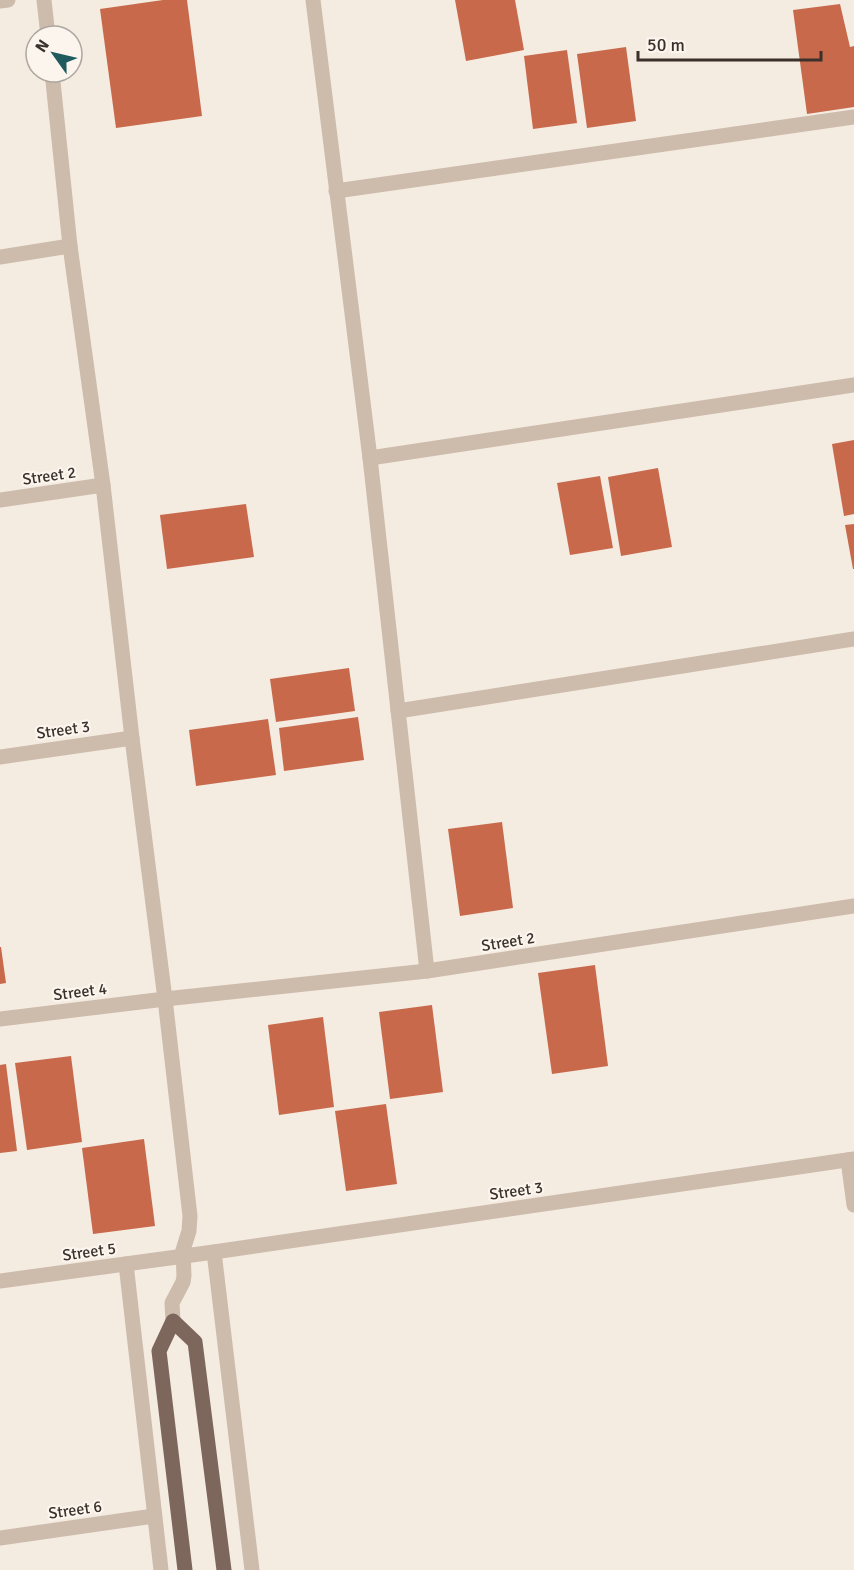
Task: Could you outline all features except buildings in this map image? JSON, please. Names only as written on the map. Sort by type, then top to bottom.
[{"type":"main road","points":[[185,1570],[159,1351],[173,1321],[195,1342],[224,1570]]},
{"type":"street","points":[[0,1],[8,0]]},
{"type":"street","points":[[45,0],[47,24]]},
{"type":"street","points":[[314,0],[370,458],[427,971]]},
{"type":"street","points":[[53,84],[70,246],[103,485],[190,1216],[189,1231],[184,1244],[184,1276],[173,1299],[173,1321]]},
{"type":"street","points":[[336,191],[854,117]]},
{"type":"street","points":[[0,257],[70,246]]},
{"type":"street","points":[[370,458],[854,385]]},
{"type":"street","name":"Street 2","points":[[0,500],[103,485]]},
{"type":"street","points":[[398,711],[854,639]]},
{"type":"street","name":"Street 3","points":[[0,756],[132,738]]},
{"type":"street","name":"Street 2","points":[[165,999],[427,971],[854,906]]},
{"type":"street","name":"Street 4","points":[[0,1019],[165,999]]},
{"type":"street","points":[[851,1160],[854,1205]]},
{"type":"street","name":"Street 3","points":[[183,1256],[851,1160]]},
{"type":"street","points":[[213,1252],[252,1570]]},
{"type":"street","name":"Street 5","points":[[0,1281],[183,1256]]},
{"type":"street","points":[[126,1264],[161,1570]]},
{"type":"street","name":"Street 6","points":[[0,1538],[154,1516]]}]
